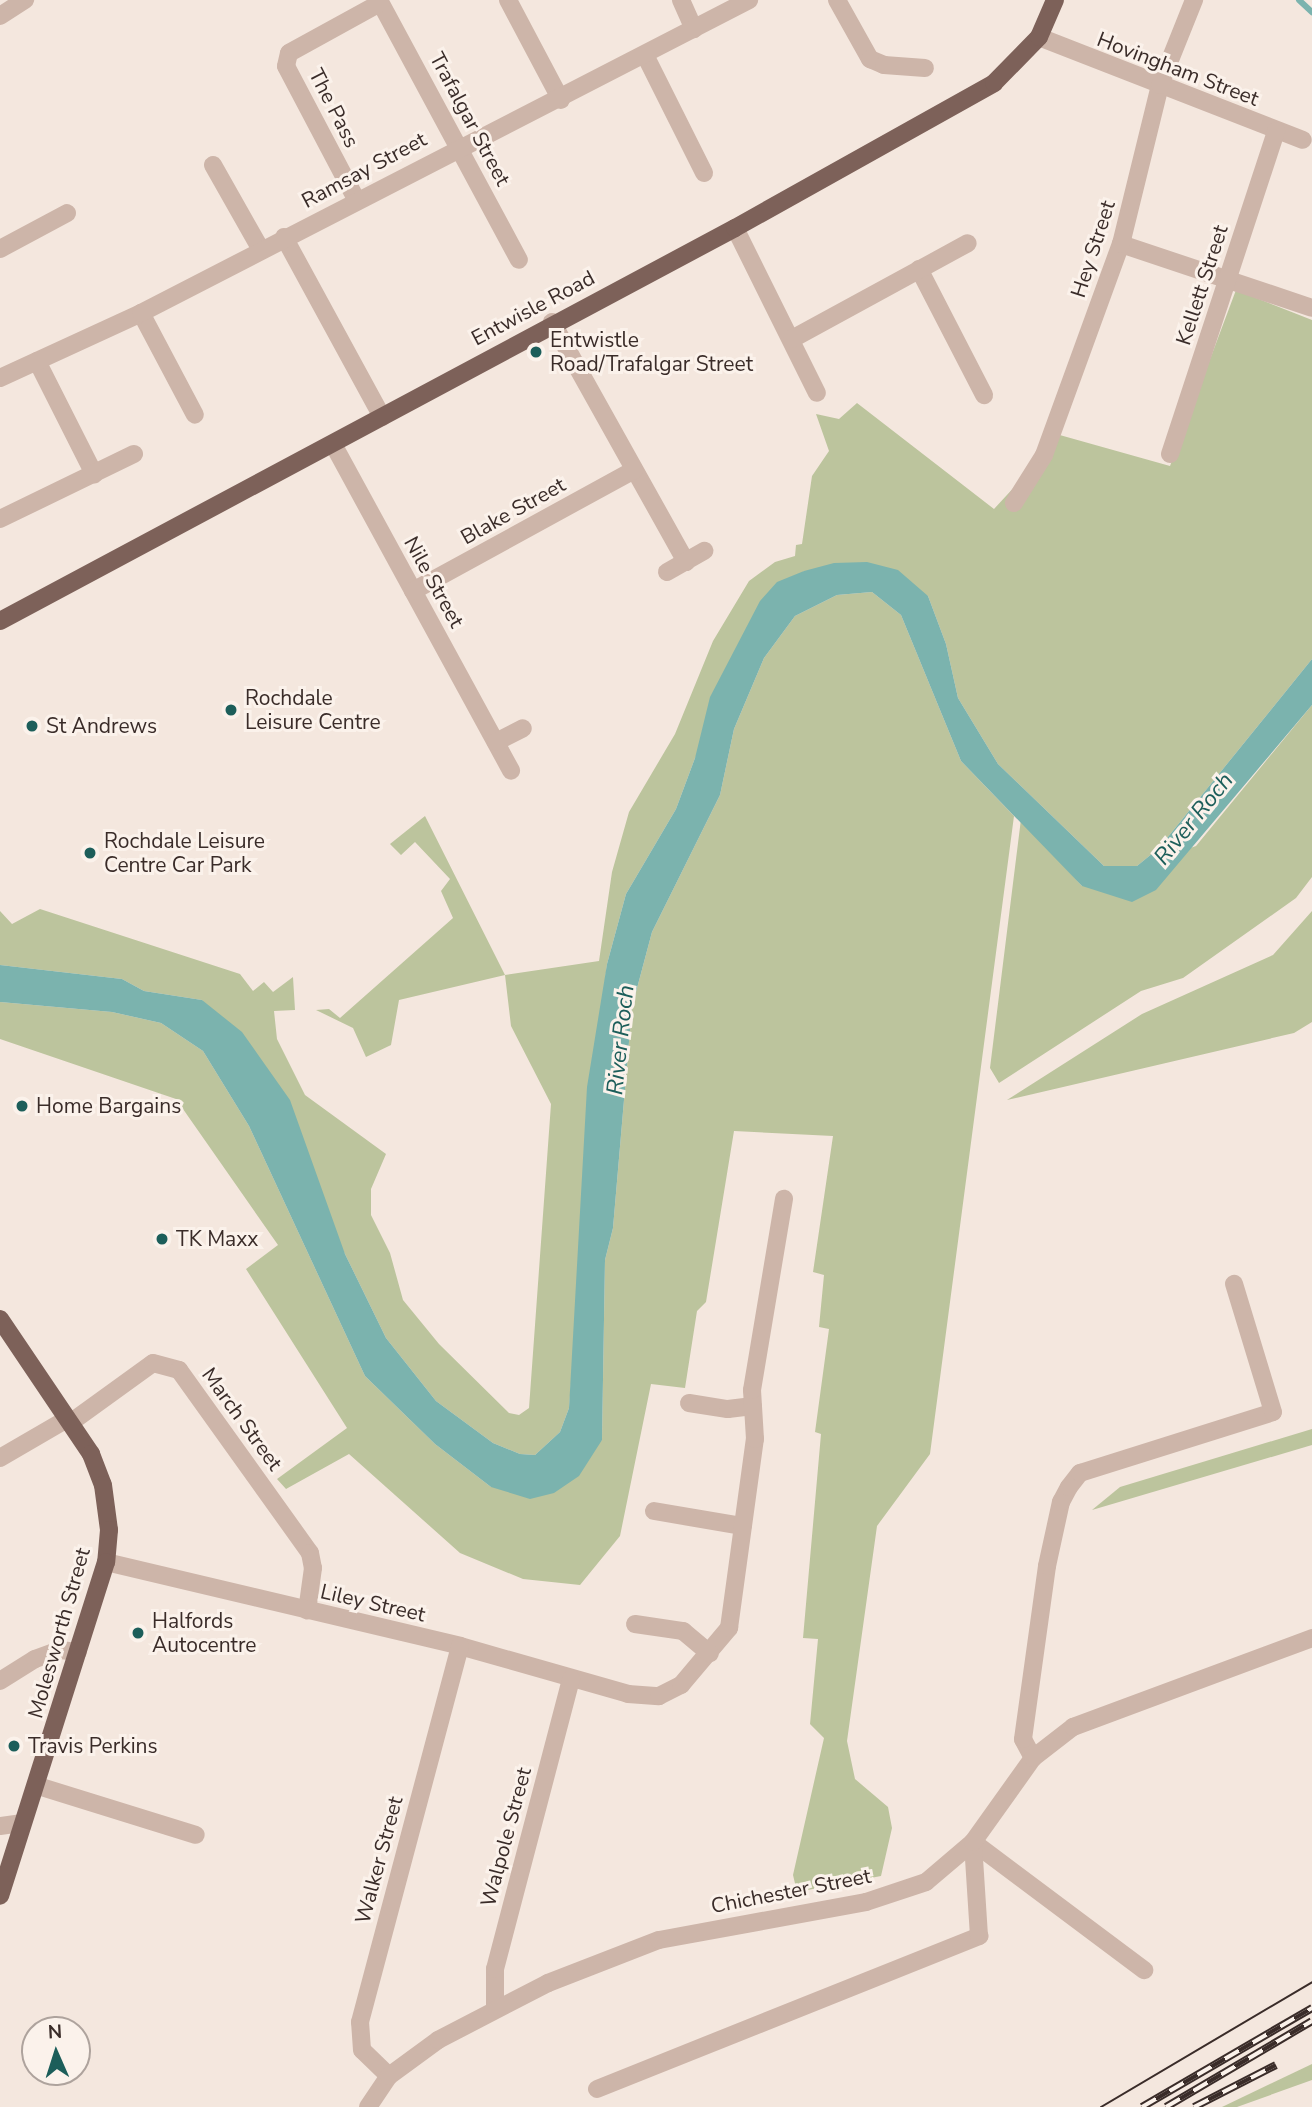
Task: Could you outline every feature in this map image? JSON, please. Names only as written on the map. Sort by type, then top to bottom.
[{"type":"main road","name":"Entwisle Road","points":[[0,621],[382,417],[552,322],[735,228],[994,83],[1038,37],[1055,0]]},
{"type":"main road","name":"Molesworth Street","points":[[0,1319],[91,1454],[103,1485],[109,1530],[106,1562],[38,1786],[21,1824],[0,1896]]},
{"type":"street","points":[[0,16],[26,0]]},
{"type":"street","points":[[508,0],[561,100]]},
{"type":"street","points":[[681,0],[694,29]]},
{"type":"street","name":"Ramsay Street","points":[[0,378],[141,313],[356,199],[460,146],[561,100],[749,0]]},
{"type":"street","points":[[838,0],[870,59],[884,65],[925,68]]},
{"type":"street","name":"Hey Street","points":[[1014,503],[1044,455],[1121,244],[1160,85],[1194,0]]},
{"type":"street","name":"Trafalgar Street","points":[[379,1],[460,146],[519,260]]},
{"type":"street","name":"The Pass","points":[[356,199],[286,66],[289,53],[379,1]]},
{"type":"street","name":"Hovingham Street","points":[[1038,37],[1303,140]]},
{"type":"street","points":[[645,55],[704,173]]},
{"type":"street","name":"Kellett Street","points":[[1170,454],[1276,131]]},
{"type":"street","points":[[212,165],[261,250]]},
{"type":"street","points":[[0,249],[67,214]]},
{"type":"street","points":[[735,228],[817,393]]},
{"type":"street","points":[[284,237],[382,417]]},
{"type":"street","points":[[792,339],[968,243]]},
{"type":"street","points":[[1121,244],[1312,308]]},
{"type":"street","points":[[919,269],[984,395]]},
{"type":"street","points":[[141,313],[195,415]]},
{"type":"street","points":[[552,322],[686,562]]},
{"type":"street","points":[[37,361],[94,474]]},
{"type":"street","name":"Nile Street","points":[[332,444],[511,771]]},
{"type":"street","points":[[0,519],[134,454]]},
{"type":"street","name":"Blake Street","points":[[413,591],[634,470]]},
{"type":"street","points":[[667,572],[704,551]]},
{"type":"street","points":[[496,743],[523,728]]},
{"type":"street","name":"Liley Street","points":[[106,1562],[460,1646],[628,1694],[659,1696],[681,1685],[710,1654],[729,1628],[755,1439],[752,1390],[784,1199]]},
{"type":"street","points":[[1033,1758],[1023,1739],[1047,1566],[1061,1502],[1069,1487],[1080,1473],[1273,1412],[1234,1284]]},
{"type":"street","name":"March Street","points":[[69,1421],[153,1363],[179,1370],[310,1553],[313,1568],[307,1611]]},
{"type":"street","points":[[689,1403],[728,1409],[753,1406]]},
{"type":"street","points":[[0,1458],[69,1421]]},
{"type":"street","points":[[654,1511],[743,1525]]},
{"type":"street","points":[[635,1623],[684,1631],[710,1654]]},
{"type":"street","name":"Chichester Street","points":[[368,2107],[389,2076],[495,2008],[659,1940],[866,1902],[926,1882],[973,1842],[1033,1758],[1073,1727],[1312,1638]]},
{"type":"street","name":"Walker Street","points":[[389,2076],[362,2050],[360,2022],[460,1646]]},
{"type":"street","points":[[2,1676],[60,1650],[78,1652]]},
{"type":"street","name":"Walpole Street","points":[[495,2008],[495,1969],[570,1679]]},
{"type":"street","points":[[38,1786],[196,1835]]},
{"type":"street","points":[[0,1826],[21,1824]]},
{"type":"street","points":[[973,1842],[1144,1970]]},
{"type":"street","points":[[597,2089],[979,1936],[973,1842]]},
{"type":"green space","points":[[1236,290],[1312,320],[1312,659],[1159,848],[1137,866],[1118,869],[1104,866],[998,764],[958,698],[946,644],[928,596],[804,571],[695,758],[676,809],[626,894],[607,964],[601,1014],[569,1408],[560,1432],[535,1455],[520,1454],[493,1443],[436,1401],[386,1338],[345,1254],[202,1000],[144,991],[122,979],[0,965],[0,911],[12,924],[40,909],[240,974],[253,991],[264,982],[273,992],[293,977],[295,1010],[274,1011],[277,1039],[305,1095],[386,1154],[371,1189],[371,1215],[390,1253],[403,1300],[439,1344],[509,1413],[519,1415],[529,1408],[551,1104],[511,1026],[505,975],[599,961],[612,872],[629,812],[675,734],[713,641],[749,581],[775,562],[795,556],[796,545],[802,544],[812,476],[829,451],[816,414],[839,419],[857,403],[994,509],[1040,459],[1049,432],[1170,466]]},
{"type":"green space","points":[[872,592],[901,615],[961,761],[1014,816],[930,1454],[877,1526],[847,1741],[855,1779],[888,1807],[892,1828],[881,1876],[797,1892],[793,1875],[824,1738],[810,1724],[818,1639],[803,1638],[821,1434],[815,1432],[829,1329],[819,1327],[824,1275],[813,1272],[833,1136],[734,1131],[706,1302],[697,1311],[685,1388],[651,1384],[620,1536],[580,1585],[523,1579],[460,1553],[349,1454],[286,1489],[277,1479],[347,1428],[246,1269],[278,1245],[176,1099],[0,1039],[0,1002],[112,1012],[161,1023],[203,1051],[249,1126],[365,1376],[435,1444],[491,1487],[602,1440],[605,1260],[613,1228],[632,1007],[652,932],[720,795],[734,729],[764,658],[795,616],[837,595]]},
{"type":"green space","points":[[1312,705],[1312,877],[1296,898],[1183,978],[1141,991],[999,1083],[990,1068],[1021,819],[1082,886],[1196,846]]},
{"type":"green space","points":[[425,816],[505,975],[399,1000],[391,1045],[366,1057],[353,1028],[316,1010],[329,1009],[340,1018],[453,918],[441,891],[450,879],[415,842],[401,855],[390,844]]},
{"type":"green space","points":[[1312,911],[1312,1022],[1294,1033],[1007,1100],[1142,1014],[1273,955]]},
{"type":"green space","points":[[1312,1429],[1312,1445],[1092,1510],[1120,1487]]},
{"type":"green space","points":[[1312,2064],[1312,2080],[1237,2107],[1222,2107]]},
{"type":"water","name":"River Roch","points":[[867,562],[898,570],[928,596],[946,644],[958,698],[998,764],[1104,866],[1137,866],[1159,848],[1312,659],[1312,705],[1156,890],[1132,902],[1082,886],[961,761],[901,615],[872,592],[837,595],[795,616],[764,658],[734,729],[720,795],[652,932],[632,1007],[613,1228],[605,1260],[602,1440],[579,1476],[554,1493],[530,1499],[491,1487],[435,1444],[365,1376],[249,1126],[203,1051],[161,1023],[112,1012],[0,1002],[0,965],[122,979],[144,991],[202,1000],[242,1032],[290,1100],[345,1254],[386,1338],[436,1401],[493,1443],[520,1454],[535,1455],[560,1432],[569,1408],[587,1087],[607,964],[626,894],[676,809],[695,758],[710,697],[760,601],[777,582],[804,571],[834,563]]},
{"type":"waterway","points":[[1299,0],[1312,12]]},
{"type":"tram line","points":[[1101,2107],[1312,1982]]},
{"type":"railway","points":[[1142,2107],[1312,2008]]},
{"type":"railway","points":[[1166,2107],[1312,2021]]},
{"type":"railway","points":[[1194,2107],[1276,2065]]},
{"type":"place","name":"Entwistle Road/Trafalgar Street","points":[[536,352]]},
{"type":"place","name":"Rochdale Leisure Centre","points":[[231,710]]},
{"type":"place","name":"St Andrews","points":[[32,726]]},
{"type":"place","name":"Rochdale Leisure Centre Car Park","points":[[90,853]]},
{"type":"place","name":"Home Bargains","points":[[22,1106]]},
{"type":"place","name":"TK Maxx","points":[[162,1239]]},
{"type":"place","name":"Halfords Autocentre","points":[[138,1633]]},
{"type":"place","name":"Travis Perkins","points":[[14,1746]]}]
